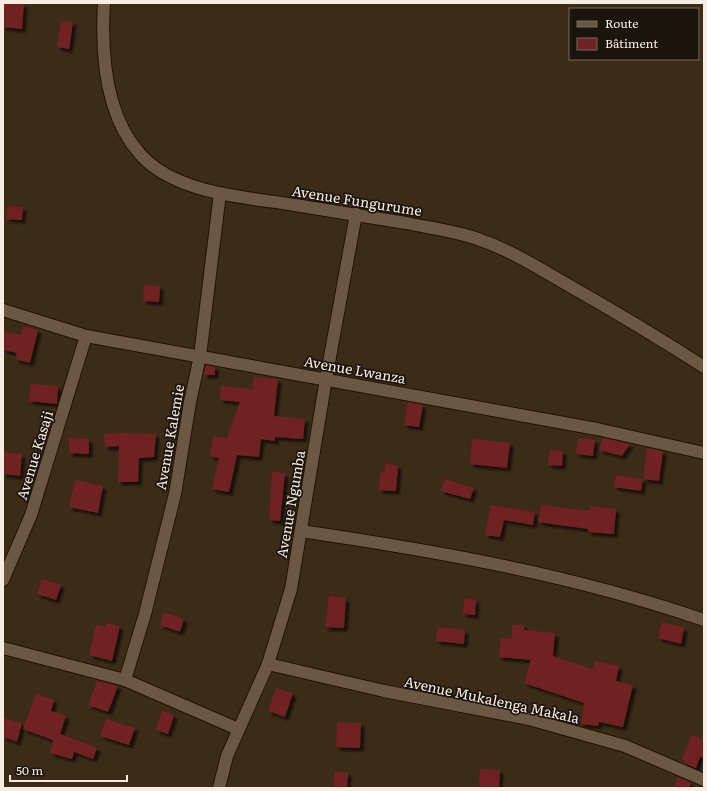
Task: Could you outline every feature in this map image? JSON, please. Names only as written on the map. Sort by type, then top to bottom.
[{"type":"street","name":"Avenue Fungurume","points":[[104,3],[103,25],[108,87],[126,134],[140,154],[157,168],[178,180],[220,193],[447,230],[478,239],[517,256],[658,337],[704,367]]},
{"type":"street","name":"Avenue Kalemie","points":[[125,680],[145,614],[169,521],[200,356],[220,193]]},
{"type":"street","name":"Avenue Ngumba","points":[[219,788],[226,756],[268,664],[291,589],[326,379],[356,214]]},
{"type":"street","name":"Avenue Lwanza","points":[[3,310],[86,336],[597,429],[704,453]]},
{"type":"street","name":"Avenue Kasaji","points":[[3,580],[31,515],[86,336]]},
{"type":"street","points":[[301,531],[397,545],[540,574],[585,584],[704,620]]},
{"type":"street","points":[[3,648],[125,680],[238,729]]},
{"type":"street","name":"Avenue Mukalenga Makala","points":[[268,664],[384,691],[467,706],[536,721],[625,746],[704,780]]},
{"type":"building","points":[[3,3],[24,4],[22,29],[3,27]]},
{"type":"building","points":[[61,21],[73,22],[69,49],[57,47]]},
{"type":"building","points":[[7,206],[23,207],[22,220],[6,219]]},
{"type":"building","points":[[144,285],[160,286],[159,302],[143,301]]},
{"type":"building","points":[[23,326],[38,330],[30,363],[15,359],[17,353],[3,350],[3,332],[21,335]]},
{"type":"building","points":[[206,365],[215,367],[215,375],[204,375]]},
{"type":"building","points":[[254,377],[278,379],[274,416],[305,419],[303,439],[275,437],[275,441],[261,439],[259,457],[237,455],[229,492],[212,489],[219,458],[210,456],[213,436],[227,438],[240,402],[220,400],[221,386],[253,389]]},
{"type":"building","points":[[31,384],[58,386],[57,404],[29,401]]},
{"type":"building","points":[[408,402],[423,405],[419,427],[404,425]]},
{"type":"building","points":[[104,434],[156,434],[154,457],[139,458],[138,482],[118,482],[119,446],[105,447]]},
{"type":"building","points":[[69,438],[89,439],[89,454],[69,453]]},
{"type":"building","points":[[578,438],[595,440],[593,456],[576,454]]},
{"type":"building","points":[[603,438],[630,444],[622,456],[599,450]]},
{"type":"building","points":[[472,439],[510,443],[507,468],[470,464]]},
{"type":"building","points":[[647,448],[663,451],[659,481],[643,479]]},
{"type":"building","points":[[550,450],[563,451],[562,466],[548,465]]},
{"type":"building","points":[[3,452],[22,454],[20,476],[3,474]]},
{"type":"building","points":[[386,463],[398,466],[396,491],[379,490],[380,472],[384,473]]},
{"type":"building","points":[[272,472],[285,473],[280,521],[269,520]]},
{"type":"building","points":[[616,475],[643,479],[641,491],[614,487]]},
{"type":"building","points":[[445,479],[474,488],[470,499],[441,491]]},
{"type":"building","points":[[75,480],[103,486],[98,513],[69,507]]},
{"type":"building","points":[[491,505],[535,512],[533,525],[504,520],[500,537],[485,535]]},
{"type":"building","points":[[541,505],[590,511],[590,506],[616,509],[614,534],[588,532],[588,529],[538,522]]},
{"type":"building","points":[[42,579],[61,585],[56,600],[37,594]]},
{"type":"building","points":[[329,596],[346,598],[344,628],[325,627]]},
{"type":"building","points":[[464,599],[476,600],[475,615],[463,614]]},
{"type":"building","points":[[164,612],[184,619],[180,632],[160,625]]},
{"type":"building","points":[[662,622],[684,628],[681,644],[658,638]]},
{"type":"building","points":[[107,623],[120,626],[112,661],[89,655],[96,625],[106,627]]},
{"type":"building","points":[[512,625],[524,625],[524,630],[555,633],[553,656],[593,669],[595,661],[619,666],[616,681],[633,685],[623,727],[599,722],[598,726],[581,724],[584,703],[524,683],[531,660],[499,657],[501,638],[512,639]]},
{"type":"building","points":[[438,627],[465,630],[464,644],[436,641]]},
{"type":"building","points":[[97,681],[118,686],[108,712],[88,705]]},
{"type":"building","points":[[276,688],[293,693],[285,717],[268,711]]},
{"type":"building","points":[[36,694],[54,700],[51,711],[66,716],[60,734],[97,748],[93,759],[74,752],[72,759],[50,753],[53,740],[23,729]]},
{"type":"building","points":[[162,711],[174,715],[168,734],[156,730]]},
{"type":"building","points":[[3,718],[22,723],[17,742],[3,737]]},
{"type":"building","points":[[106,719],[135,728],[129,745],[100,736]]},
{"type":"building","points":[[337,722],[361,723],[360,748],[336,747]]},
{"type":"building","points":[[692,735],[704,740],[704,758],[700,757],[696,768],[683,763],[685,760],[682,759]]},
{"type":"building","points":[[480,769],[500,770],[499,788],[479,788]]},
{"type":"building","points":[[335,771],[348,773],[347,788],[333,788]]},
{"type":"building","points":[[678,777],[691,783],[689,788],[674,788]]}]
